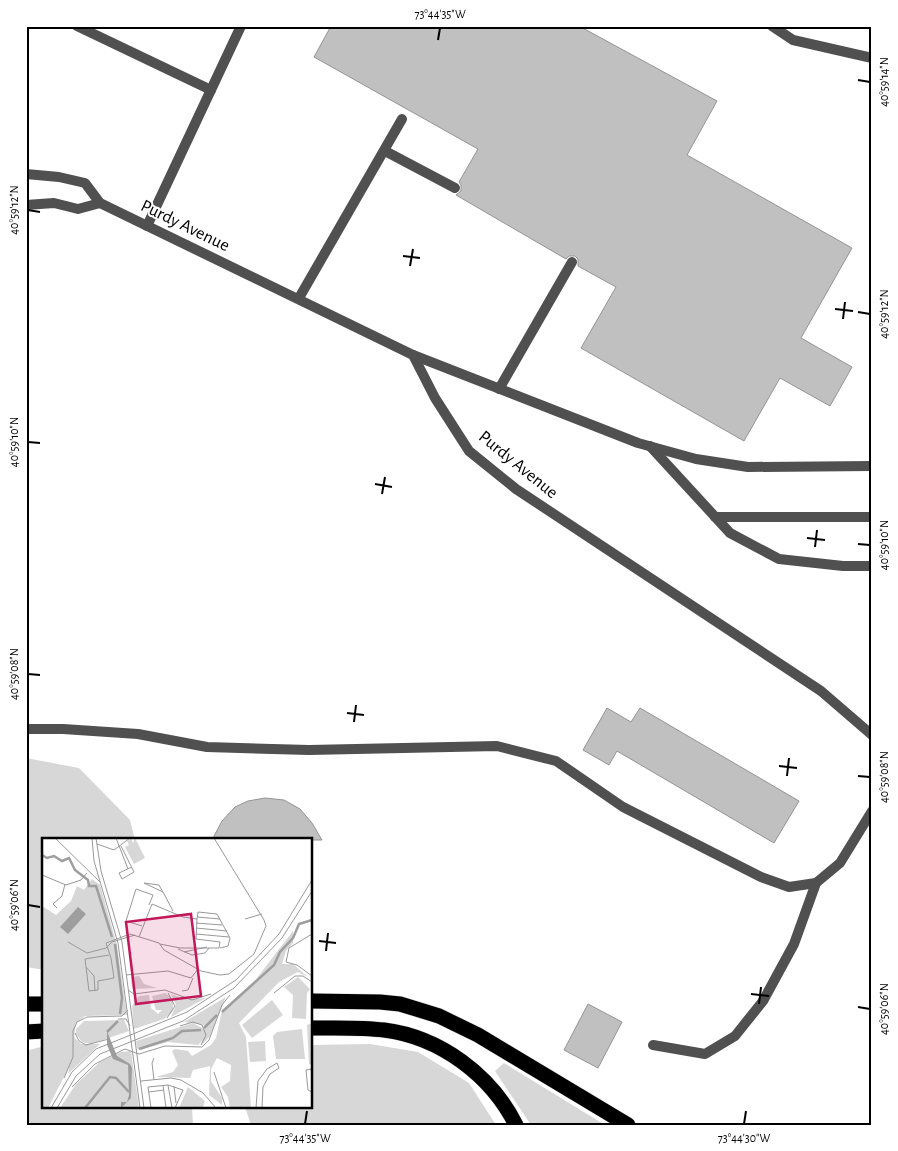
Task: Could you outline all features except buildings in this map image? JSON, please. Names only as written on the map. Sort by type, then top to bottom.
[{"type":"highway","points":[[312,1001],[400,1004],[439,1016],[478,1035],[628,1125]]},
{"type":"highway","points":[[26,1004],[42,1004]]},
{"type":"highway","points":[[312,1028],[368,1028],[386,1030],[423,1040],[441,1048],[478,1074],[505,1105],[516,1125]]},
{"type":"highway","points":[[26,1032],[42,1031]]},
{"type":"street","points":[[77,26],[211,90]]},
{"type":"street","points":[[147,226],[241,26]]},
{"type":"street","points":[[772,26],[793,40],[872,58]]},
{"type":"street","points":[[299,298],[402,120]]},
{"type":"street","points":[[385,151],[455,188]]},
{"type":"street","name":"Purdy Avenue","points":[[26,174],[59,177],[85,183],[100,203],[413,355],[435,398],[469,451],[516,489],[821,691],[872,735]]},
{"type":"street","points":[[26,205],[54,203],[78,209],[100,203]]},
{"type":"street","points":[[499,389],[572,262]]},
{"type":"street","points":[[413,355],[638,442],[696,459],[748,467],[872,466]]},
{"type":"street","points":[[650,446],[730,533],[779,559],[843,566],[872,566]]},
{"type":"street","points":[[715,517],[872,517]]},
{"type":"street","points":[[26,730],[63,728],[138,734],[207,747],[309,750],[497,746],[556,761],[623,806],[761,877],[789,887],[816,883]]},
{"type":"street","points":[[652,1045],[705,1054],[735,1036],[764,1001],[794,944],[816,883],[840,863],[872,811]]},
{"type":"shaded area","points":[[26,758],[79,768],[130,820],[134,838],[42,838],[42,970],[26,967]]},
{"type":"shaded area","points":[[370,1044],[418,1052],[469,1083],[496,1125],[251,1125],[245,1108],[312,1108],[312,1045]]},
{"type":"shaded area","points":[[42,1047],[42,1108],[192,1108],[193,1125],[26,1125],[26,1051]]},
{"type":"shaded area","points":[[504,1063],[605,1125],[531,1125],[495,1071]]}]
